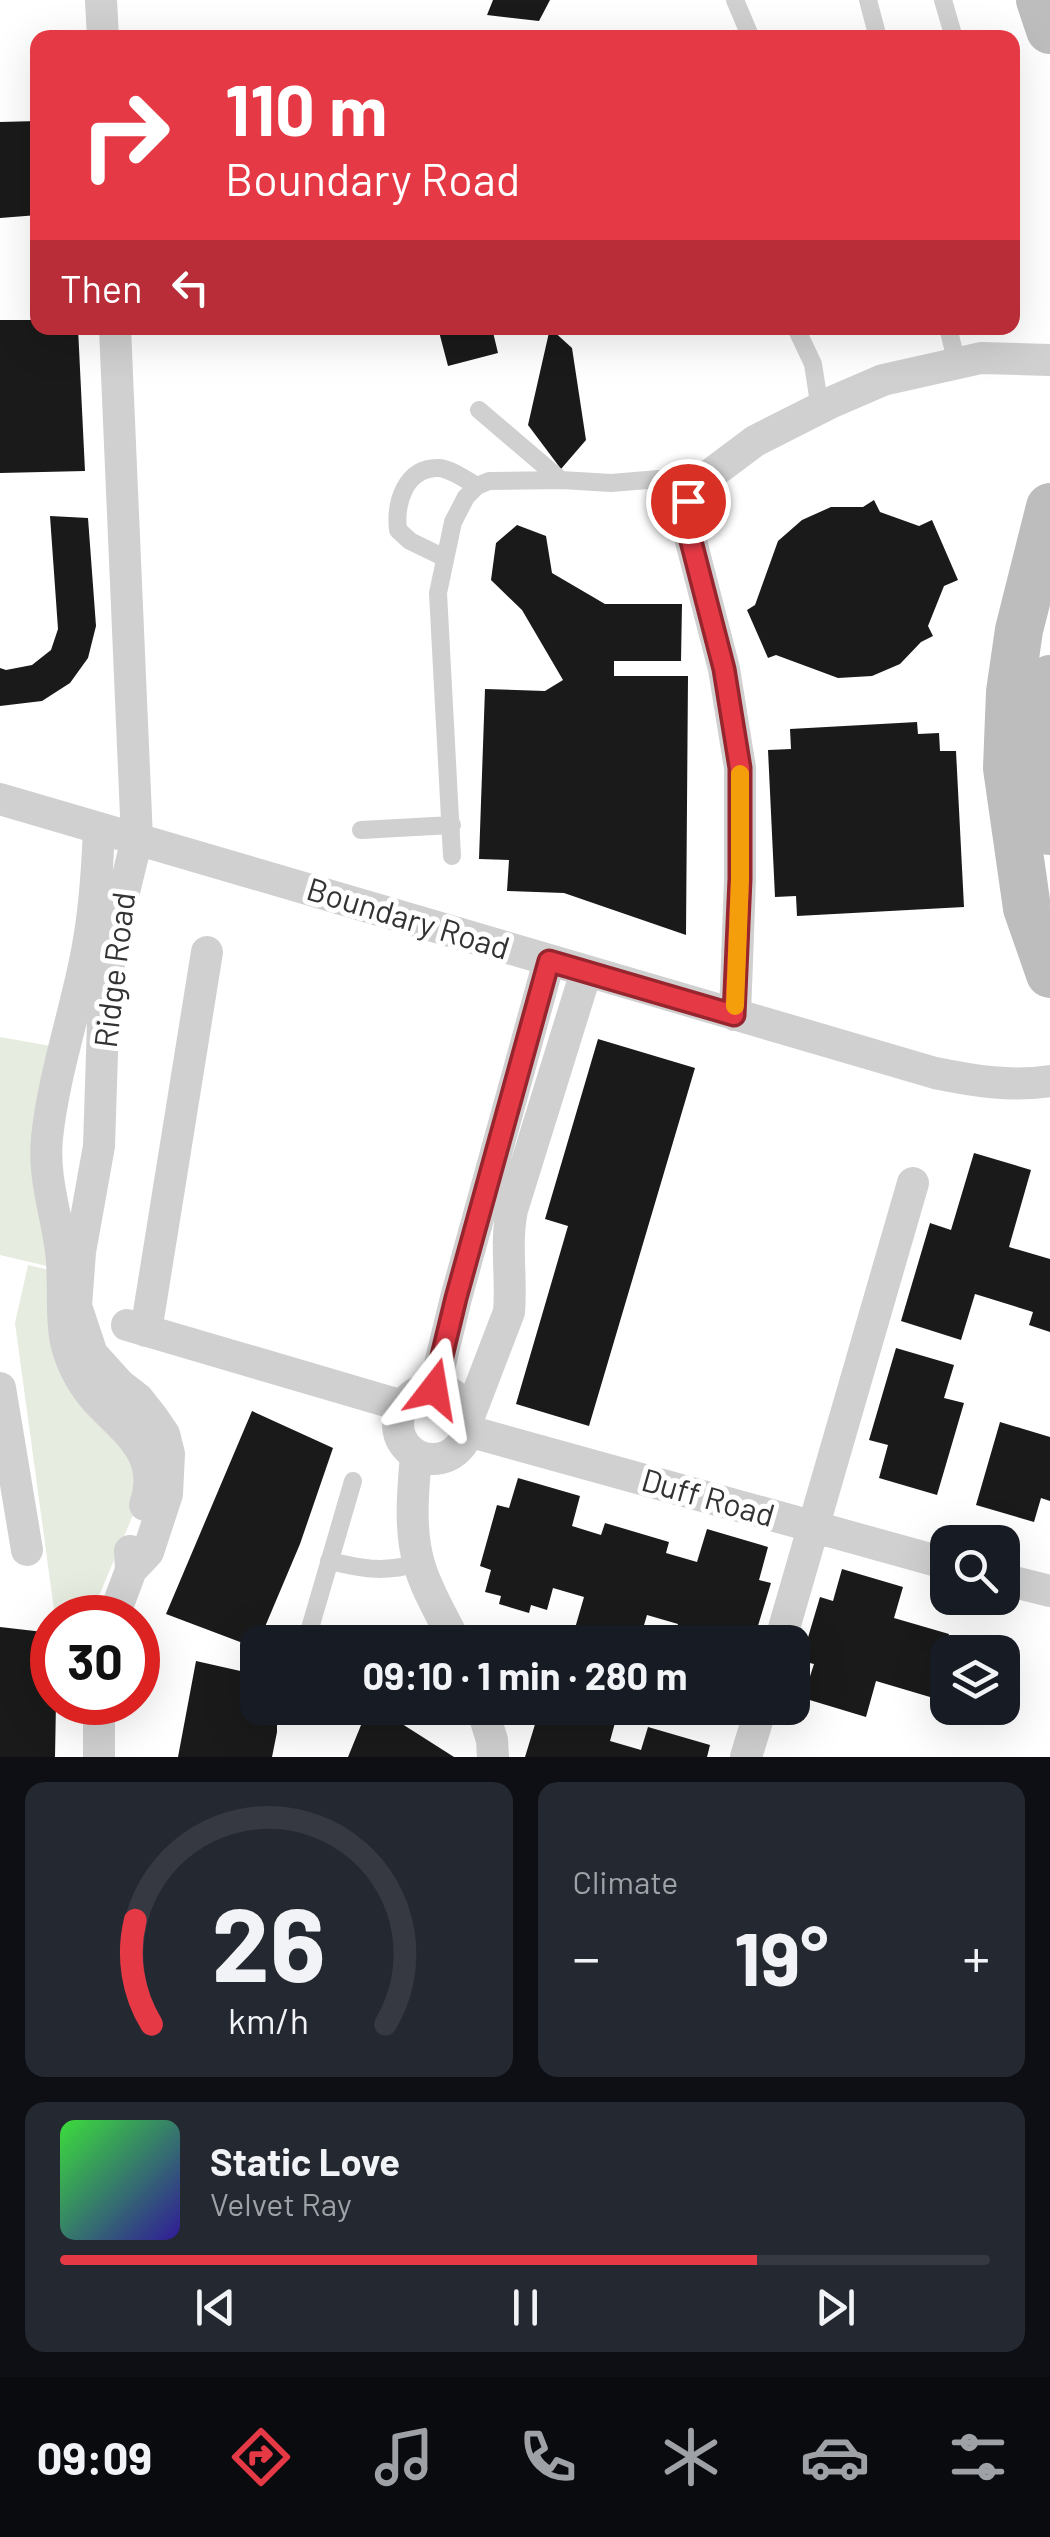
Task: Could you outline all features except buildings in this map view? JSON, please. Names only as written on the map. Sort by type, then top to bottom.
[{"type":"main road","points":[[1040,0],[1050,30]]},
{"type":"main road","points":[[1050,507],[1019,630],[1010,692],[1007,768],[1028,908],[1050,974]]},
{"type":"main road","points":[[1050,678],[1050,831]]},
{"type":"street","points":[[101,0],[103,30]]},
{"type":"street","name":"Ridge Road","points":[[115,335],[137,839],[107,976],[99,1146],[80,1252],[76,1306],[92,1354],[153,1418],[164,1434],[169,1454],[167,1494],[153,1538],[148,1552],[130,1570]]},
{"type":"street","points":[[734,1015],[740,768],[724,669],[684,514],[688,501],[699,483],[755,442],[883,380],[981,358],[1050,360]]},
{"type":"street","name":"Boundary Road","points":[[0,799],[935,1073],[1027,1085],[1050,1081]]},
{"type":"street","points":[[98,829],[93,914],[47,1138],[47,1166],[48,1193],[61,1252],[66,1344],[77,1374],[96,1400],[133,1436],[148,1467],[150,1491],[130,1548],[130,1570],[121,1595]]},
{"type":"street","points":[[207,952],[136,1328],[404,1406]]},
{"type":"street","points":[[434,1389],[549,961]]},
{"type":"street","points":[[468,1425],[465,1408],[458,1398],[434,1389],[416,1394],[398,1419],[405,1446],[416,1454],[429,1459],[446,1457],[460,1447],[468,1425],[509,1312],[508,1229],[512,1210],[586,972]]},
{"type":"street","points":[[785,1625],[913,1183]]},
{"type":"street","points":[[0,1388],[27,1550]]},
{"type":"street","name":"Duff Road","points":[[468,1425],[930,1559]]},
{"type":"street","points":[[416,1454],[412,1501],[419,1563],[446,1625]]},
{"type":"street","points":[[1020,1584],[1050,1591]]},
{"type":"street","points":[[99,1757],[100,1725]]},
{"type":"street","points":[[487,1725],[492,1757]]},
{"type":"street","points":[[746,1757],[756,1725]]},
{"type":"lane","points":[[735,0],[748,30]]},
{"type":"lane","points":[[868,0],[876,30]]},
{"type":"lane","points":[[943,0],[952,30]]},
{"type":"lane","points":[[799,335],[813,364],[820,409]]},
{"type":"lane","points":[[950,335],[957,363]]},
{"type":"lane","points":[[480,410],[561,480]]},
{"type":"lane","points":[[445,558],[410,541],[398,530],[399,498],[414,476],[433,468],[443,468],[477,486]]},
{"type":"lane","points":[[452,856],[438,593],[453,522],[466,497],[489,481],[611,483],[659,479],[699,483]]},
{"type":"lane","points":[[361,830],[452,825]]},
{"type":"lane","points":[[311,1625],[353,1481]]},
{"type":"lane","points":[[329,1561],[369,1570],[394,1570],[419,1563]]},
{"type":"shaded area","points":[[0,1037],[51,1046],[51,1267],[0,1255]]},
{"type":"shaded area","points":[[28,1265],[57,1272],[139,1457],[144,1489],[99,1595],[52,1595],[15,1323]]},
{"type":"slow traffic","points":[[735,1006],[740,774]]},
{"type":"route","points":[[434,1389],[549,961],[734,1015],[739,943],[740,768],[724,669],[684,514],[688,501]]}]
